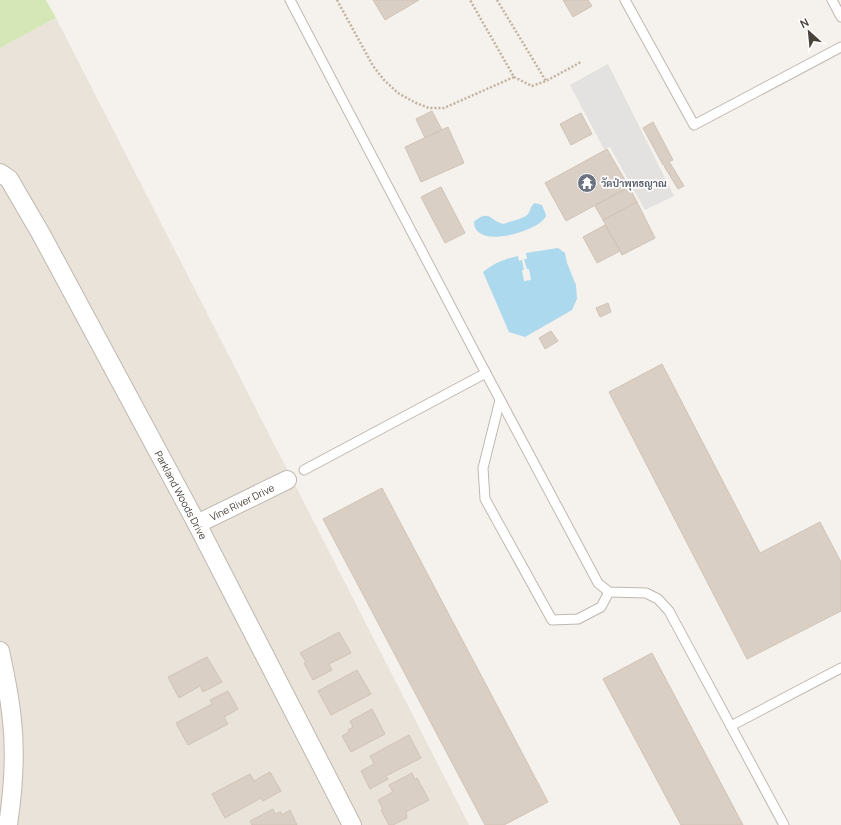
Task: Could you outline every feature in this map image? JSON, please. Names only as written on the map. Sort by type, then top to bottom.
[{"type":"street","name":"Parkland Woods Drive","points":[[0,172],[9,179],[41,234],[197,524],[352,825]]},
{"type":"street","name":"Vine River Drive","points":[[197,524],[287,480]]},
{"type":"street","points":[[0,651],[8,683],[13,730],[14,753],[12,795],[8,825]]},
{"type":"lane","points":[[290,0],[598,583],[610,592],[646,593],[658,599],[669,611],[784,825]]},
{"type":"lane","points":[[626,0],[694,125],[841,47]]},
{"type":"lane","points":[[832,0],[841,17]]},
{"type":"lane","points":[[304,470],[486,373]]},
{"type":"lane","points":[[500,400],[483,468],[485,499],[529,580],[552,620],[578,619],[601,607],[610,592]]},
{"type":"lane","points":[[731,726],[841,668]]},
{"type":"path","points":[[337,0],[373,66],[384,80],[398,93],[416,103],[429,108],[444,108],[514,77]]},
{"type":"path","points":[[470,0],[514,77],[532,86],[546,81],[580,62]]},
{"type":"path","points":[[497,0],[546,81]]},
{"type":"shaded area","points":[[56,18],[469,825],[0,825],[0,48]]},
{"type":"shaded area","points":[[608,64],[674,196],[645,210],[610,147],[604,149],[570,85]]},
{"type":"green space","points":[[0,0],[46,0],[56,18],[0,48]]},
{"type":"water","points":[[535,203],[542,205],[546,215],[543,221],[534,226],[510,235],[497,237],[485,236],[477,231],[474,222],[483,216],[490,217],[499,223],[504,224],[526,216],[532,205]]},
{"type":"water","points":[[558,248],[565,253],[567,263],[576,285],[577,299],[572,310],[525,337],[509,332],[483,272],[491,266],[509,258],[518,256],[519,261],[522,260],[524,281],[531,280],[529,269],[527,269],[524,259],[527,259],[526,253]]},
{"type":"building","points":[[373,0],[419,0],[385,20]]},
{"type":"building","points":[[563,0],[588,0],[592,6],[573,17]]},
{"type":"building","points":[[432,111],[442,130],[425,138],[416,119]]},
{"type":"building","points":[[581,113],[592,134],[571,145],[560,124]]},
{"type":"building","points":[[653,122],[673,160],[663,165],[643,128]]},
{"type":"building","points":[[448,127],[464,163],[421,182],[405,147]]},
{"type":"building","points":[[607,149],[629,187],[566,221],[545,183]]},
{"type":"building","points":[[670,163],[684,186],[678,189],[664,166]]},
{"type":"building","points":[[441,187],[465,233],[445,243],[421,197]]},
{"type":"building","points":[[629,187],[637,202],[603,220],[595,206]]},
{"type":"building","points":[[637,202],[655,238],[622,255],[603,220]]},
{"type":"building","points":[[605,225],[620,251],[597,263],[583,237]]},
{"type":"building","points":[[608,303],[611,312],[600,317],[596,308]]},
{"type":"building","points":[[551,331],[558,341],[545,349],[539,338]]},
{"type":"building","points":[[662,364],[760,553],[820,522],[841,562],[841,611],[747,659],[609,392]]},
{"type":"building","points":[[382,488],[548,802],[504,825],[485,825],[323,519]]},
{"type":"building","points":[[339,632],[351,653],[329,664],[332,670],[313,680],[304,663],[306,662],[300,653]]},
{"type":"building","points":[[652,653],[743,825],[681,825],[603,679]]},
{"type":"building","points":[[207,657],[222,682],[203,692],[200,686],[179,698],[168,677]]},
{"type":"building","points":[[357,670],[371,694],[331,715],[318,691]]},
{"type":"building","points":[[228,691],[238,709],[224,717],[228,724],[188,745],[176,723],[212,704],[210,700]]},
{"type":"building","points":[[372,709],[385,734],[351,752],[342,736],[349,732],[348,730],[353,727],[350,721]]},
{"type":"building","points":[[409,735],[421,758],[386,776],[388,779],[370,789],[361,771],[374,764],[370,756]]},
{"type":"building","points":[[270,772],[281,791],[263,801],[261,798],[225,818],[212,794],[250,774],[254,781]]},
{"type":"building","points":[[412,773],[415,780],[417,778],[429,800],[406,812],[407,818],[393,825],[389,825],[381,810],[383,809],[378,800],[393,792],[389,785]]},
{"type":"building","points":[[273,809],[275,814],[281,812],[282,815],[290,810],[297,825],[252,825],[250,821]]},
{"type":"place","name":"วัดป่าพุทธญาณ","points":[[587,183]]}]
